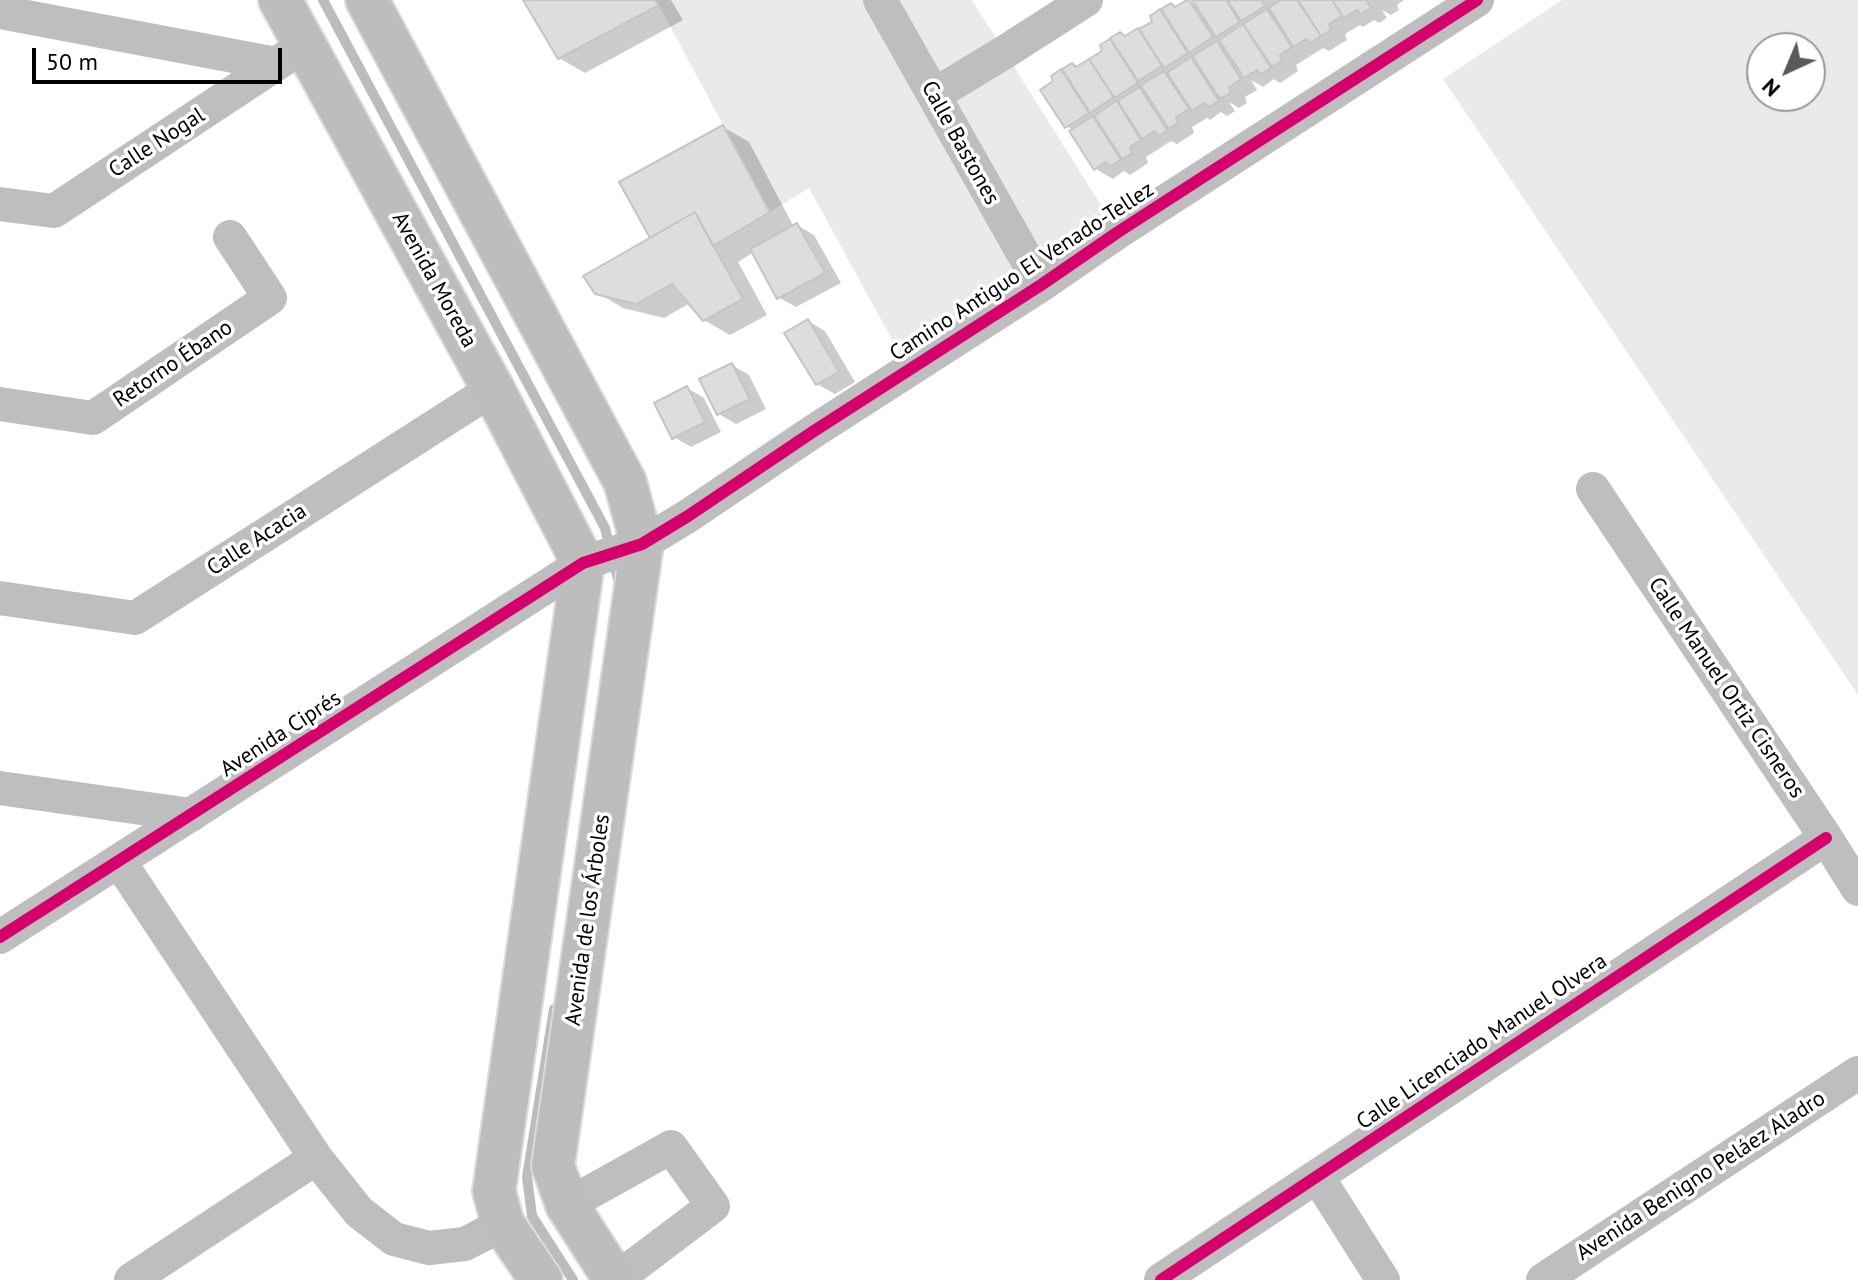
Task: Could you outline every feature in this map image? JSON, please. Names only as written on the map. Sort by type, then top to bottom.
[{"type":"main road","name":"Avenida Moreda","points":[[280,0],[290,54],[493,389],[583,563]]},
{"type":"main road","points":[[367,0],[625,482],[642,544]]},
{"type":"main road","name":"Avenida de los Árboles","points":[[615,1280],[567,1205],[553,1166],[642,544]]},
{"type":"main road","points":[[541,1280],[503,1224],[494,1191],[583,563]]},
{"type":"street","name":"Calle Bastones","points":[[880,0],[1041,285]]},
{"type":"street","points":[[934,95],[1086,0]]},
{"type":"street","name":"Camino Antiguo El Venado-Tellez","points":[[583,563],[642,544],[1477,0]]},
{"type":"street","points":[[0,12],[290,54]]},
{"type":"street","name":"Calle Nogal","points":[[0,204],[54,211],[290,54]]},
{"type":"street","name":"Retorno Ébano","points":[[0,404],[93,418],[270,298],[230,237]]},
{"type":"street","name":"Calle Acacia","points":[[0,598],[135,618],[493,389]]},
{"type":"street","name":"Calle Manuel Ortiz Cisneros","points":[[1593,489],[1858,889]]},
{"type":"street","name":"Avenida Ciprés","points":[[0,937],[583,563]]},
{"type":"street","points":[[0,788],[191,815]]},
{"type":"street","name":"Calle Licenciado Manuel Olvera","points":[[1161,1280],[1826,838]]},
{"type":"street","points":[[119,861],[316,1158],[359,1212],[394,1239],[429,1248],[465,1244],[503,1224]]},
{"type":"street","name":"Avenida Benigno Peláez Aladro","points":[[1543,1280],[1858,1073]]},
{"type":"street","points":[[567,1205],[671,1147],[713,1206],[615,1280]]},
{"type":"street","points":[[131,1280],[316,1158]]},
{"type":"street","points":[[1317,1176],[1383,1280]]},
{"type":"shaded area","points":[[656,0],[972,0],[1116,229],[907,367],[809,188],[770,212]]},
{"type":"shaded area","points":[[1562,0],[1858,0],[1858,695],[1443,79]]},
{"type":"building","points":[[523,0],[655,0],[659,5],[558,59]]},
{"type":"building","points":[[1187,0],[1213,37],[1189,53],[1161,9],[1171,3],[1175,7]]},
{"type":"building","points":[[1192,0],[1226,0],[1240,22],[1216,37]]},
{"type":"building","points":[[1227,0],[1261,0],[1265,6],[1241,21]]},
{"type":"building","points":[[1281,0],[1297,0],[1321,36],[1310,43],[1306,39],[1293,47],[1269,8]]},
{"type":"building","points":[[1298,0],[1332,0],[1342,16],[1329,24],[1331,30],[1321,36]]},
{"type":"building","points":[[1332,0],[1366,0],[1371,8],[1361,14],[1357,10],[1344,18]]},
{"type":"building","points":[[1160,9],[1188,53],[1164,68],[1139,29],[1152,22],[1150,16]]},
{"type":"building","points":[[1267,9],[1292,47],[1280,55],[1282,61],[1272,67],[1243,24]]},
{"type":"building","points":[[1243,24],[1271,68],[1261,74],[1257,70],[1244,78],[1219,40]]},
{"type":"building","points":[[1138,28],[1162,66],[1138,81],[1110,38],[1120,32],[1125,36]]},
{"type":"building","points":[[1110,39],[1138,83],[1114,98],[1089,59],[1102,51],[1100,45]]},
{"type":"building","points":[[1217,41],[1241,79],[1229,87],[1231,93],[1220,99],[1192,56]]},
{"type":"building","points":[[1191,57],[1219,101],[1209,107],[1204,103],[1192,111],[1167,73]]},
{"type":"building","points":[[1089,59],[1114,97],[1090,113],[1062,69],[1072,63],[1076,67]]},
{"type":"building","points":[[1061,69],[1089,113],[1065,128],[1040,90],[1053,81],[1051,76]]},
{"type":"building","points":[[1164,71],[1189,109],[1176,117],[1178,123],[1167,130],[1139,86]]},
{"type":"building","points":[[1141,86],[1169,129],[1159,136],[1154,131],[1141,140],[1117,101]]},
{"type":"building","points":[[1117,100],[1142,139],[1130,147],[1132,153],[1122,159],[1094,116]]},
{"type":"building","points":[[1093,116],[1121,160],[1111,166],[1106,162],[1094,170],[1069,131]]},
{"type":"building","points":[[723,125],[770,212],[713,246],[695,212],[650,238],[619,182]]},
{"type":"building","points":[[695,212],[743,299],[703,321],[672,284],[636,304],[595,294],[583,276]]},
{"type":"building","points":[[797,223],[825,273],[777,299],[750,249]]},
{"type":"building","points":[[808,319],[839,372],[816,385],[784,333]]},
{"type":"building","points":[[732,363],[750,399],[717,415],[699,379]]},
{"type":"building","points":[[687,386],[705,422],[672,439],[654,403]]},
{"type":"waterway","points":[[323,0],[605,528],[620,587]]},
{"type":"waterway","points":[[554,1009],[527,1177],[532,1216],[573,1280]]},
{"type":"cycle path","points":[[0,937],[583,563],[642,544],[688,516],[1477,0]]},
{"type":"cycle path","points":[[1161,1280],[1826,838]]}]
